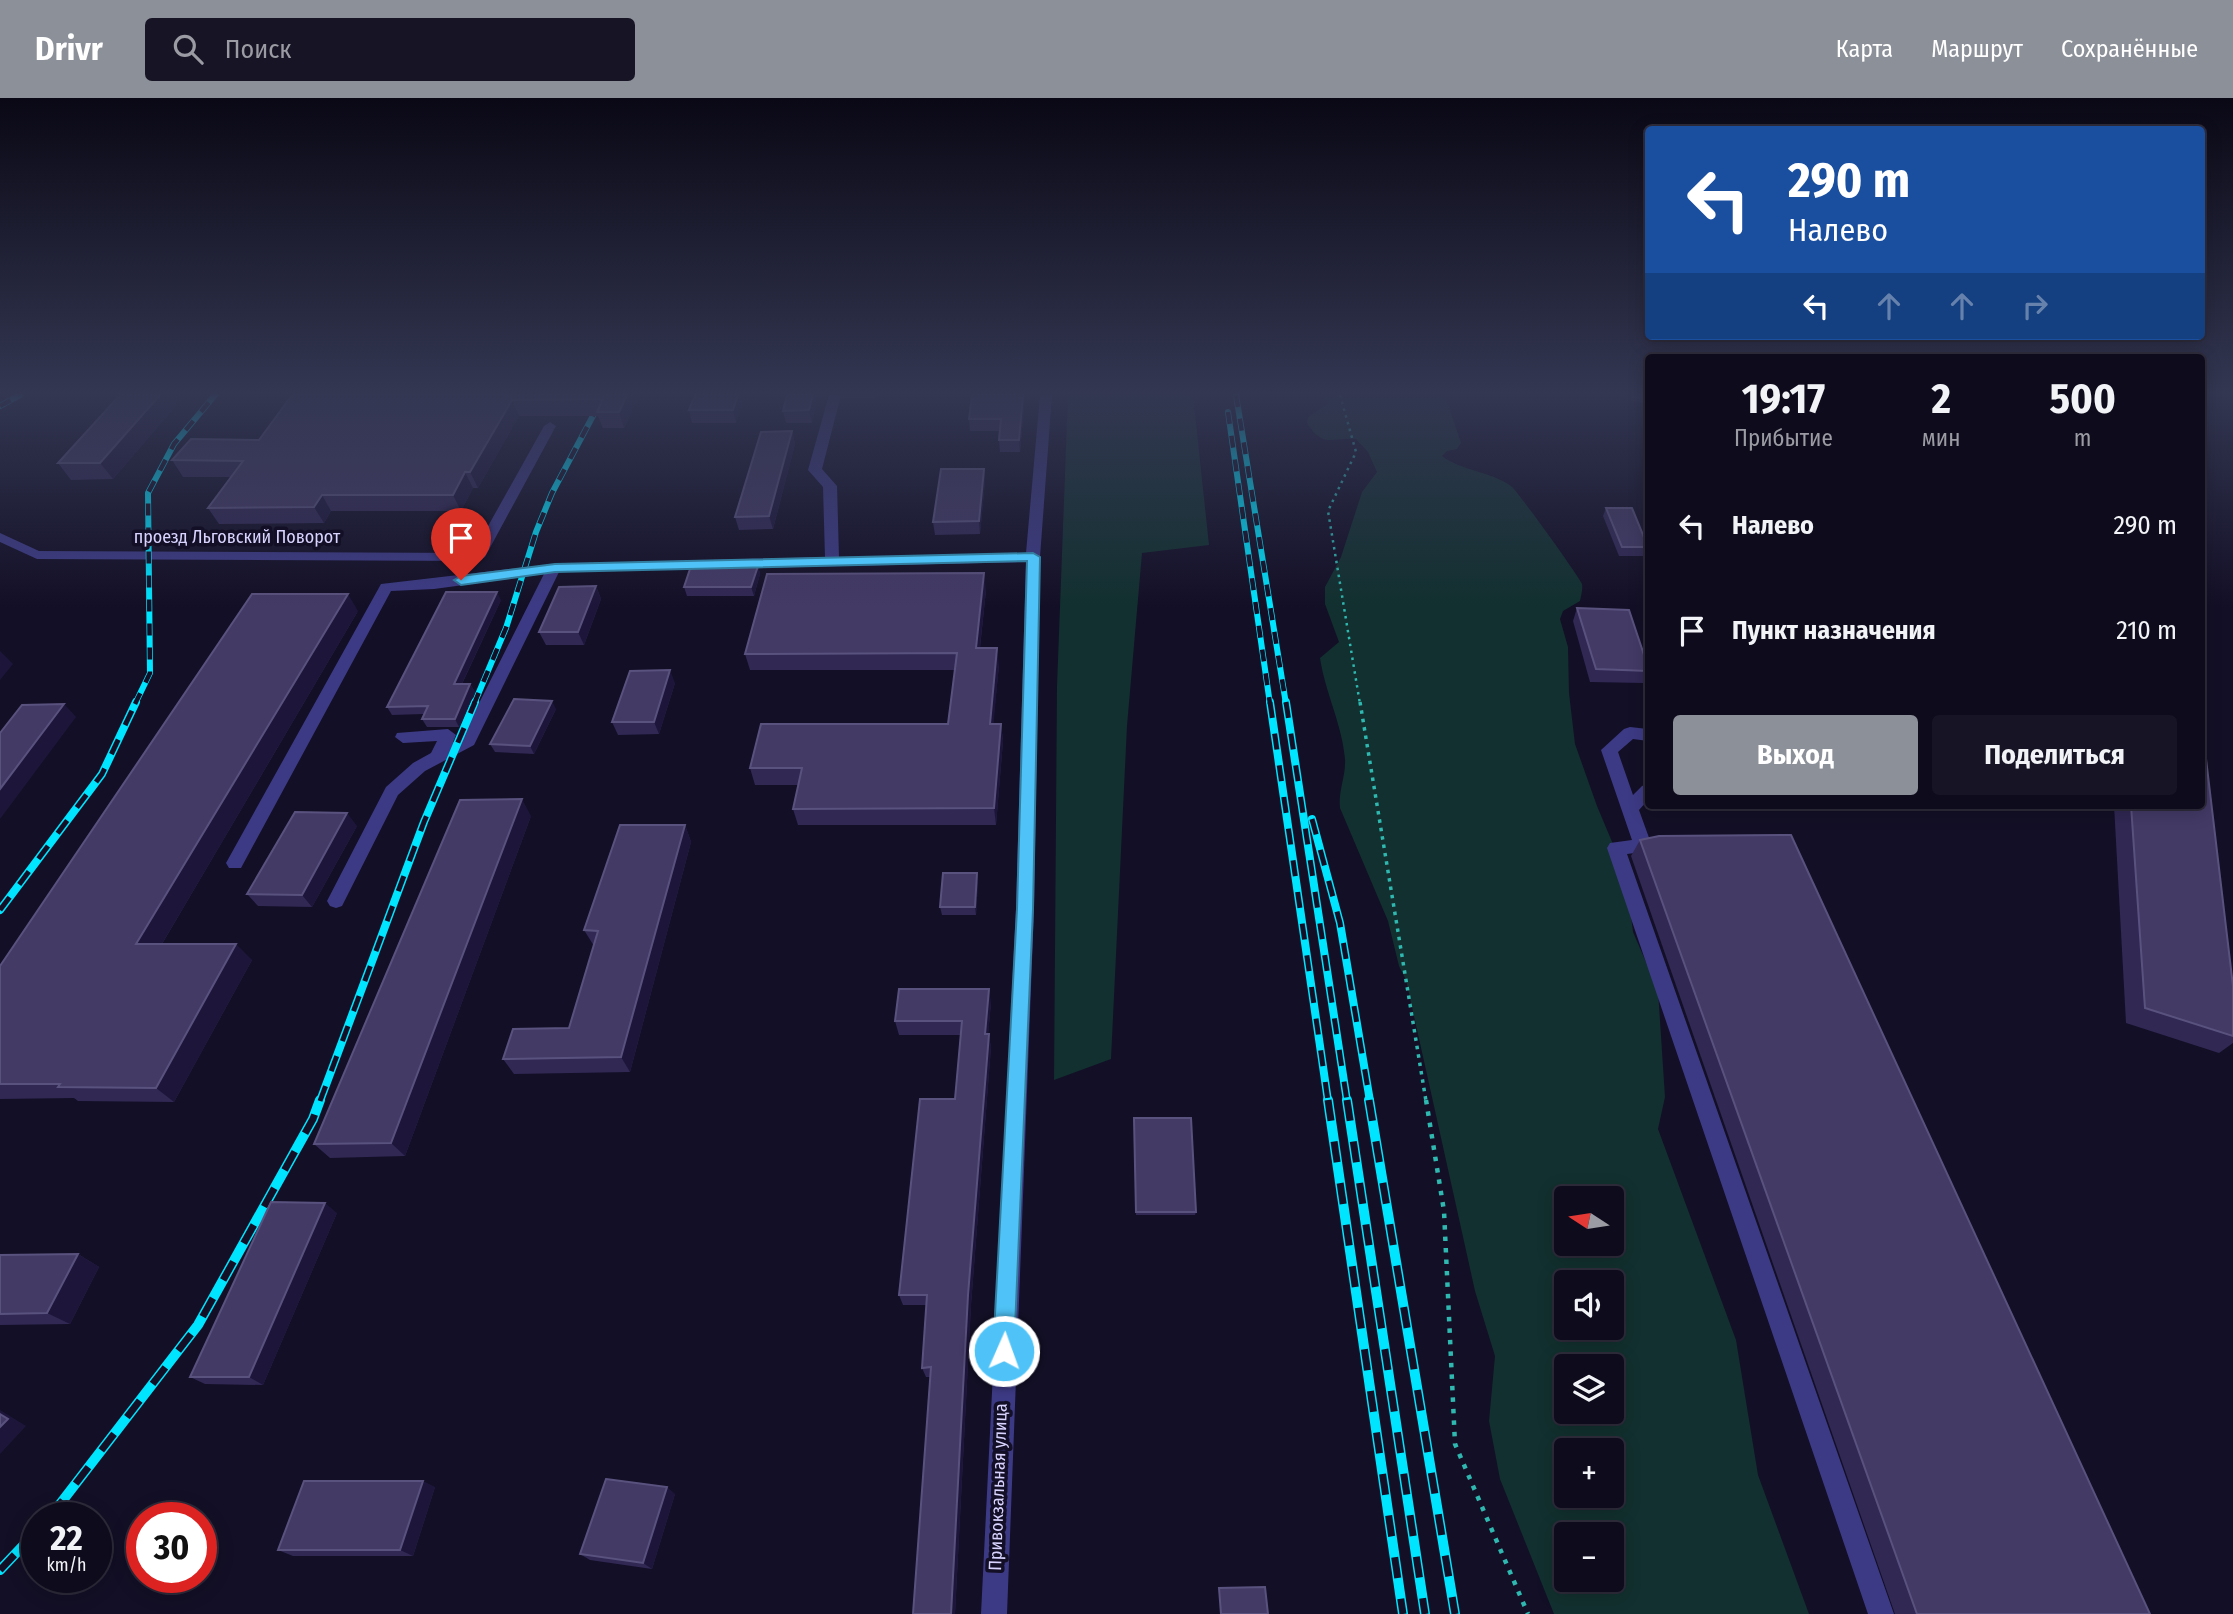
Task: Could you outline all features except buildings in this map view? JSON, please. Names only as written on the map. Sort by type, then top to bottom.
[{"type":"street","name":"проезд Льговский Поворот","points":[[0,537],[37,555],[478,557],[528,466]]},
{"type":"street","points":[[816,466],[815,470],[830,486],[832,561]]},
{"type":"street","name":"Привокзальная улица","points":[[993,1614],[1025,909],[1033,557],[1040,466]]},
{"type":"street","points":[[235,863],[386,587],[433,584],[555,568],[1033,557]]},
{"type":"street","points":[[336,901],[392,791],[419,767],[468,741],[555,568]]},
{"type":"street","points":[[1645,735],[1630,733],[1609,750],[1643,846],[1616,848],[1881,1614]]},
{"type":"street","points":[[403,737],[447,735],[437,758]]},
{"type":"street","points":[[1630,809],[1645,793]]},
{"type":"path","points":[[1349,466],[1328,511],[1444,1211],[1455,1444],[1528,1614]]},
{"type":"green space","points":[[1065,466],[1201,466],[1209,545],[1142,553],[1127,726],[1111,1059],[1054,1080],[1057,686]]},
{"type":"green space","points":[[1374,466],[1460,466],[1494,477],[1511,486],[1582,584],[1580,601],[1563,611],[1560,619],[1568,647],[1569,693],[1575,744],[1626,875],[1633,932],[1658,990],[1665,1097],[1658,1129],[1736,1340],[1758,1475],[1809,1614],[1554,1614],[1500,1479],[1489,1421],[1495,1356],[1475,1291],[1406,980],[1399,966],[1388,921],[1340,808],[1345,759],[1320,658],[1339,642],[1325,604],[1325,587],[1341,557],[1362,492],[1377,472]]},
{"type":"railway","points":[[135,704],[150,673],[148,493],[162,466]]},
{"type":"railway","points":[[474,704],[506,628],[536,532],[566,466]]},
{"type":"railway","points":[[1236,466],[1270,704]]},
{"type":"railway","points":[[1247,466],[1286,704]]},
{"type":"railway","points":[[0,910],[102,774],[136,702]]},
{"type":"railway","points":[[320,1101],[424,822],[475,702]]},
{"type":"railway","points":[[1270,702],[1328,1101]]},
{"type":"railway","points":[[1286,702],[1347,1101]]},
{"type":"railway","points":[[1312,819],[1340,923],[1370,1101]]},
{"type":"railway","points":[[62,1502],[198,1325],[313,1119],[320,1100]]},
{"type":"railway","points":[[1328,1100],[1403,1614]]},
{"type":"railway","points":[[1347,1100],[1425,1614]]},
{"type":"railway","points":[[1369,1100],[1455,1614]]},
{"type":"railway","points":[[0,1570],[21,1548]]},
{"type":"route","points":[[461,580],[555,568],[1033,557],[1025,909],[1004,1351]]}]
